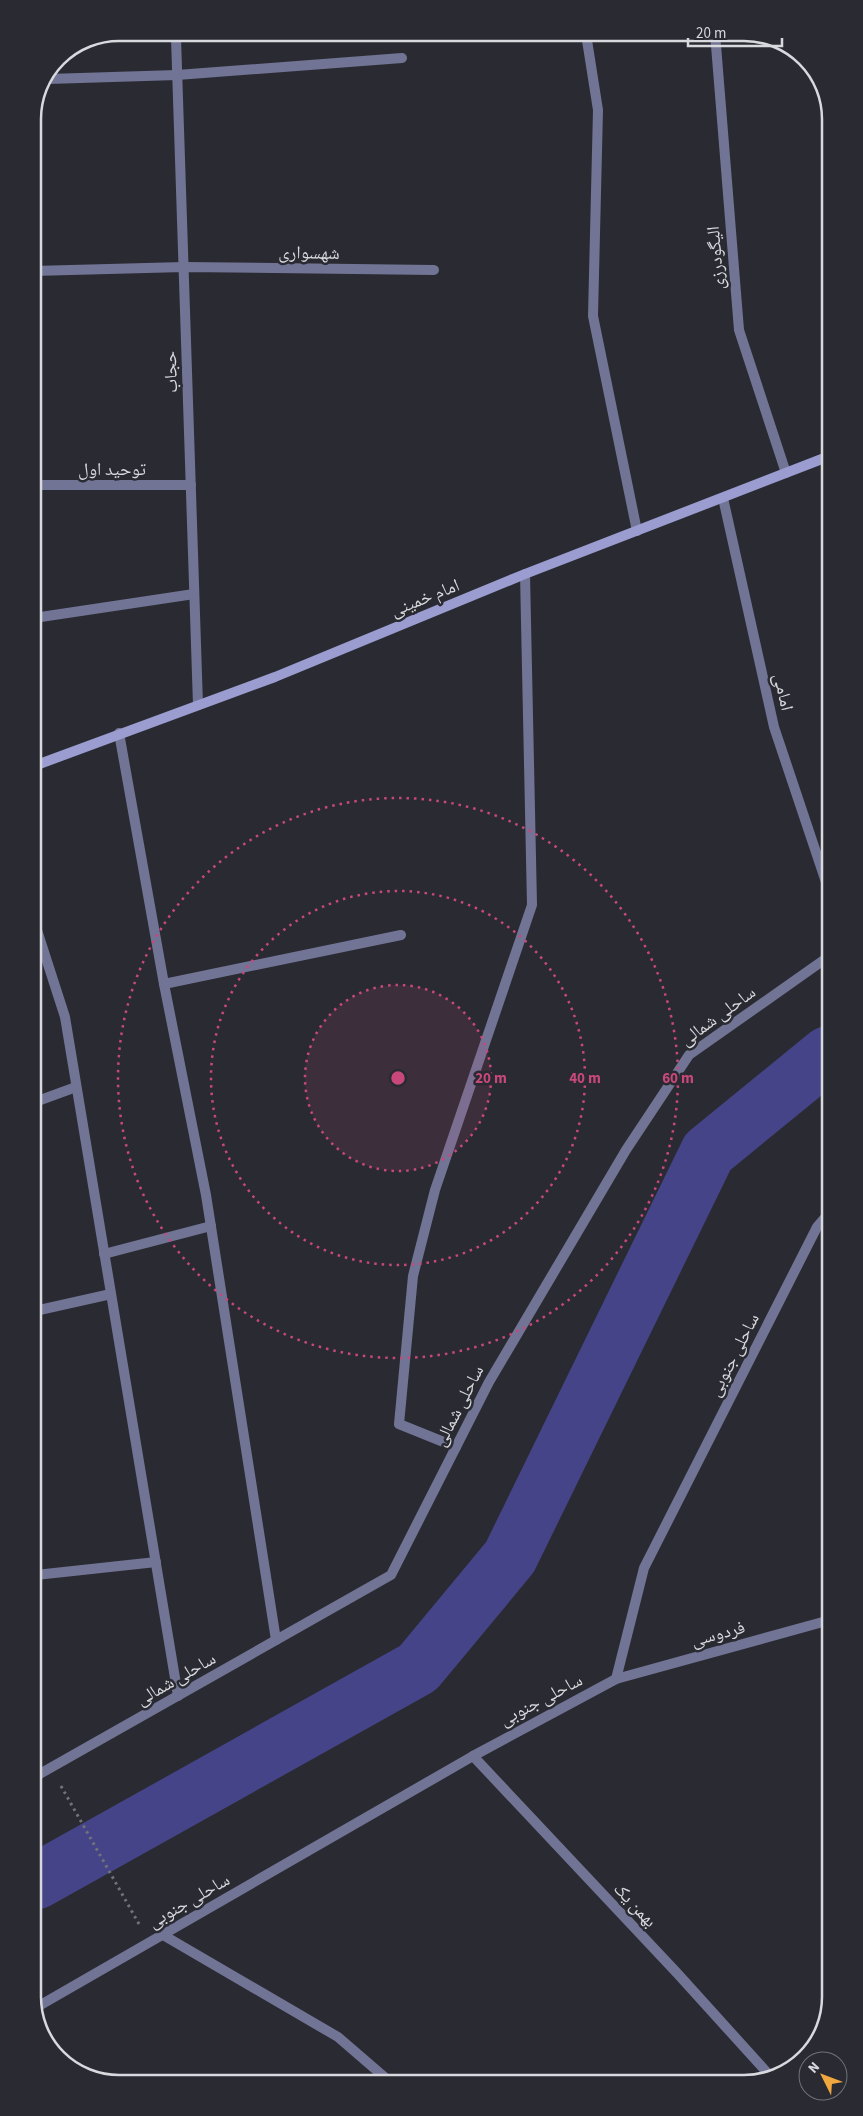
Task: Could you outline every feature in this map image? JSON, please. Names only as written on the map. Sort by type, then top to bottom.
[{"type":"main road","name":"امام خمینی","points":[[41,763],[275,677],[525,574],[822,459]]},
{"type":"street","name":"حجاب","points":[[176,41],[198,705]]},
{"type":"street","points":[[587,41],[598,110],[593,316],[637,531]]},
{"type":"street","name":"الیگودرزی","points":[[715,41],[739,330],[786,473]]},
{"type":"street","points":[[53,79],[177,75],[402,58]]},
{"type":"street","name":"شهسواری","points":[[41,271],[184,268],[434,270]]},
{"type":"street","name":"توحید اول","points":[[41,485],[191,485]]},
{"type":"street","name":"امامی","points":[[723,498],[774,727],[822,870]]},
{"type":"street","points":[[456,1447],[400,1424],[413,1276],[432,1200],[532,905],[525,574]]},
{"type":"street","points":[[41,617],[194,594]]},
{"type":"street","points":[[119,733],[164,984],[211,1226],[276,1640]]},
{"type":"street","points":[[164,984],[401,935]]},
{"type":"street","points":[[41,946],[64,1017],[178,1696]]},
{"type":"street","name":"ساحلی شمالی","points":[[41,1773],[391,1575],[489,1382],[626,1150],[689,1054],[822,961]]},
{"type":"street","points":[[41,1100],[76,1087]]},
{"type":"street","name":"ساحلی جنوبی","points":[[42,2005],[473,1756],[616,1679],[644,1568],[817,1227],[822,1221]]},
{"type":"street","points":[[104,1254],[211,1226]]},
{"type":"street","points":[[41,1311],[111,1294]]},
{"type":"street","points":[[41,1574],[156,1562]]},
{"type":"street","name":"فردوسی","points":[[616,1679],[822,1622]]},
{"type":"street","name":"بهمن یک","points":[[473,1756],[766,2072]]},
{"type":"street","points":[[163,1935],[338,2037],[381,2075]]},
{"type":"path","points":[[50,1768],[150,1943]]},
{"type":"waterway","points":[[41,1879],[418,1668],[510,1557],[708,1152],[822,1059]]}]
